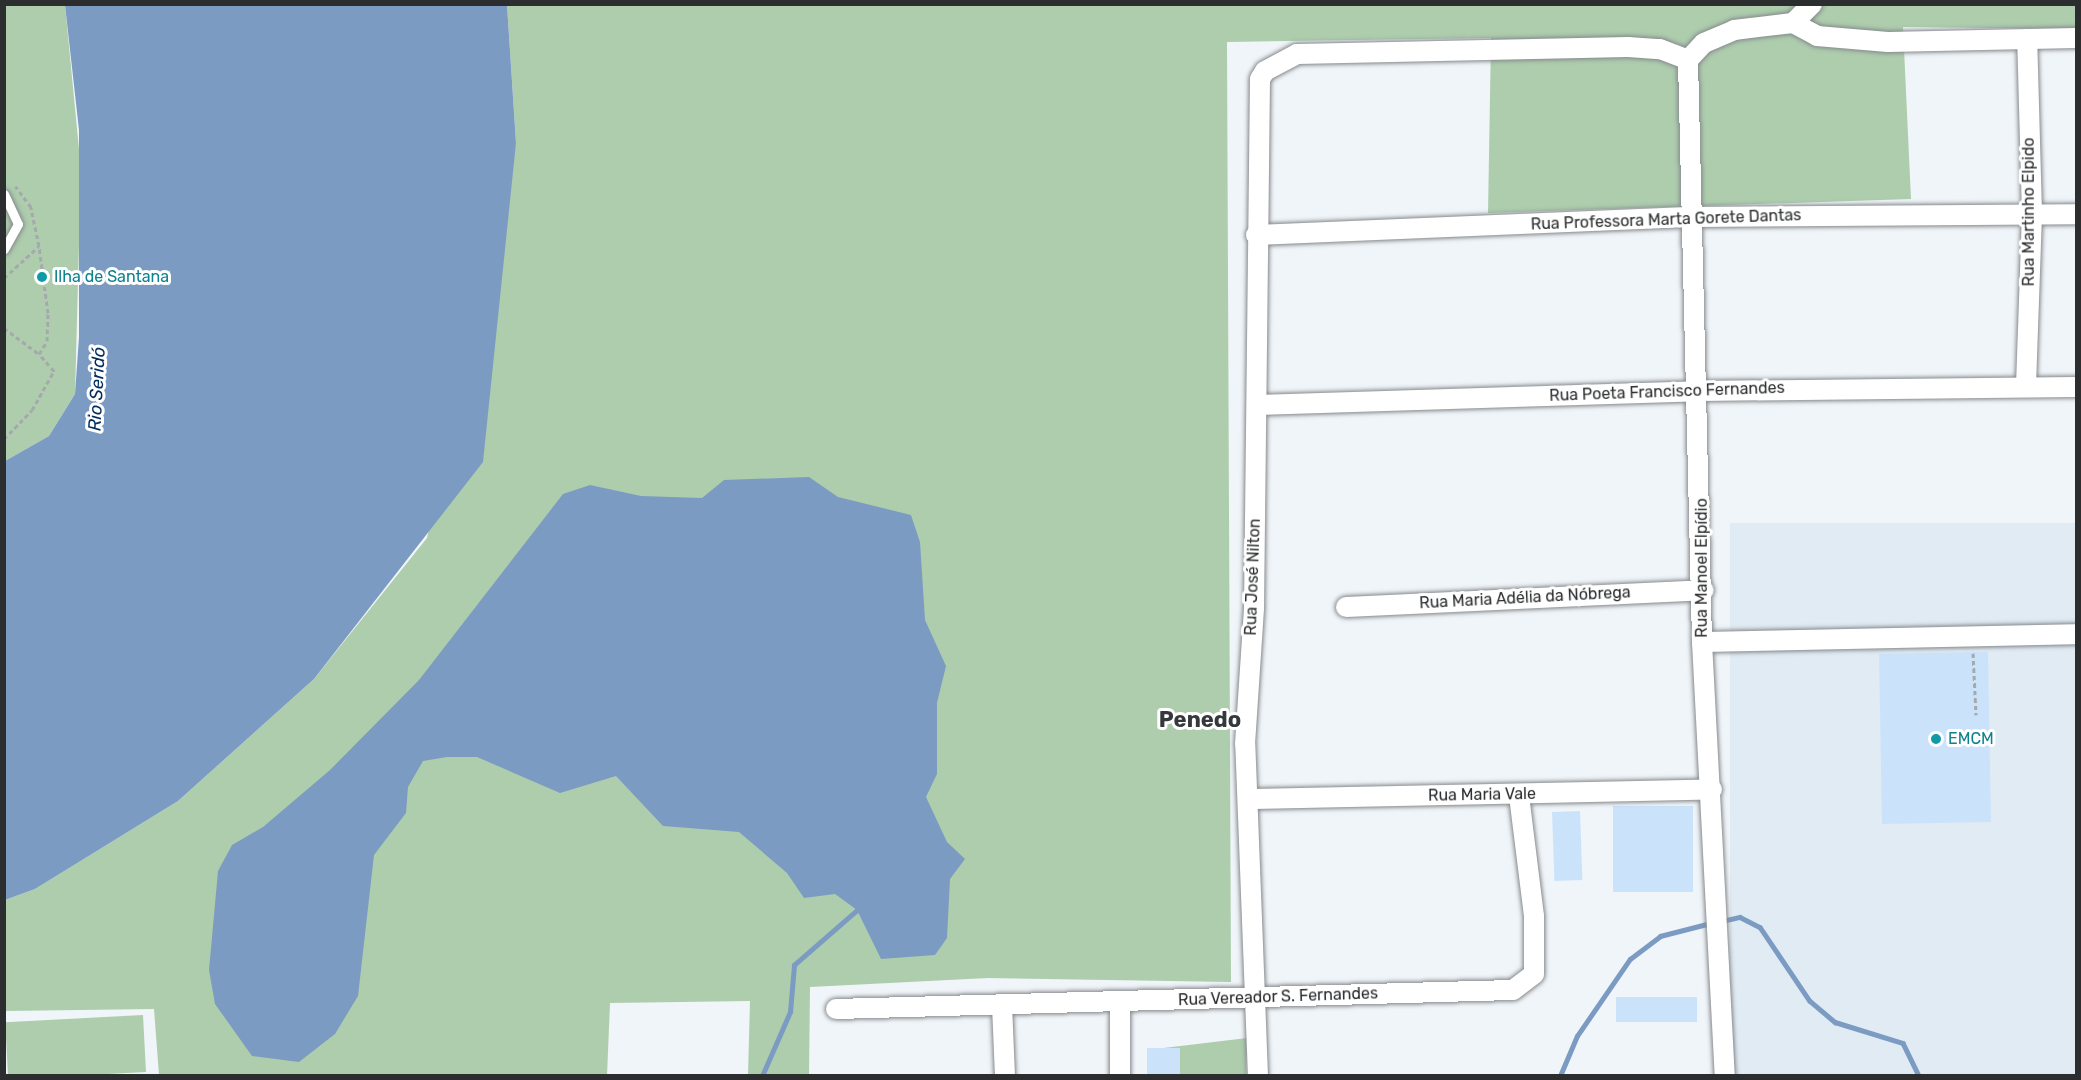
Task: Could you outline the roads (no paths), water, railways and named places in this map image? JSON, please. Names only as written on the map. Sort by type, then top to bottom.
[{"type":"street","points":[[1793,23],[1812,4]]},
{"type":"street","points":[[1688,60],[1704,43],[1734,30],[1793,23],[1817,36],[1888,42],[2076,38]]},
{"type":"street","name":"Rua Martinho Elpido","points":[[2026,386],[2032,213],[2027,39]]},
{"type":"street","name":"Rua José Nilton","points":[[1258,1076],[1258,998],[1251,799],[1245,744],[1257,405],[1256,235],[1260,79],[1282,58],[1297,54],[1628,46],[1660,49],[1688,60]]},
{"type":"street","name":"Rua Manoel Elpídio","points":[[1688,60],[1704,590],[1702,642],[1712,789],[1725,1076]]},
{"type":"street","name":"Rua Professora Marta Gorete Dantas","points":[[1256,235],[1694,217],[2076,214]]},
{"type":"street","name":"Rua Poeta Francisco Fernandes","points":[[1257,405],[1698,391],[2076,387]]},
{"type":"street","name":"Rua Maria Adélia da Nóbrega","points":[[1346,606],[1704,590]]},
{"type":"street","points":[[1702,642],[2076,634]]},
{"type":"street","name":"Rua Maria Vale","points":[[1251,799],[1520,795],[1712,789]]},
{"type":"street","name":"Rua Vereador S. Fernandes","points":[[836,1009],[1513,990],[1525,985],[1534,974],[1534,916],[1520,795]]},
{"type":"street","points":[[1120,1002],[1120,1076]]},
{"type":"street","points":[[1002,1005],[1005,1076]]},
{"type":"lane","points":[[4,194],[18,224],[4,249]]},
{"type":"water","name":"Rio Seridó","points":[[65,5],[507,5],[516,143],[483,462],[314,679],[178,801],[35,889],[5,900],[5,461],[49,436],[75,394],[79,337],[79,130]]},
{"type":"water","points":[[809,477],[838,497],[911,515],[920,542],[925,620],[946,666],[937,703],[937,774],[926,797],[947,842],[965,859],[950,879],[947,938],[935,955],[881,959],[857,910],[835,894],[804,898],[787,873],[739,832],[663,826],[616,776],[560,793],[477,757],[447,757],[423,761],[408,787],[406,813],[374,855],[358,996],[335,1034],[299,1062],[252,1056],[215,1004],[209,970],[218,871],[232,845],[263,827],[330,770],[419,680],[563,494],[590,485],[641,496],[702,498],[724,480]]},
{"type":"waterway","points":[[762,1076],[790,1012],[794,965],[857,910]]},
{"type":"waterway","points":[[1722,921],[1740,917],[1760,927],[1810,1001],[1835,1022],[1903,1043],[1919,1076]]},
{"type":"waterway","points":[[1560,1076],[1577,1036],[1630,959],[1660,936],[1711,923]]},
{"type":"place","name":"Ilha de Santana","points":[[42,277]]},
{"type":"place","name":"EMCM","points":[[1936,739]]},
{"type":"district","name":"Penedo","points":[[1200,720]]}]
